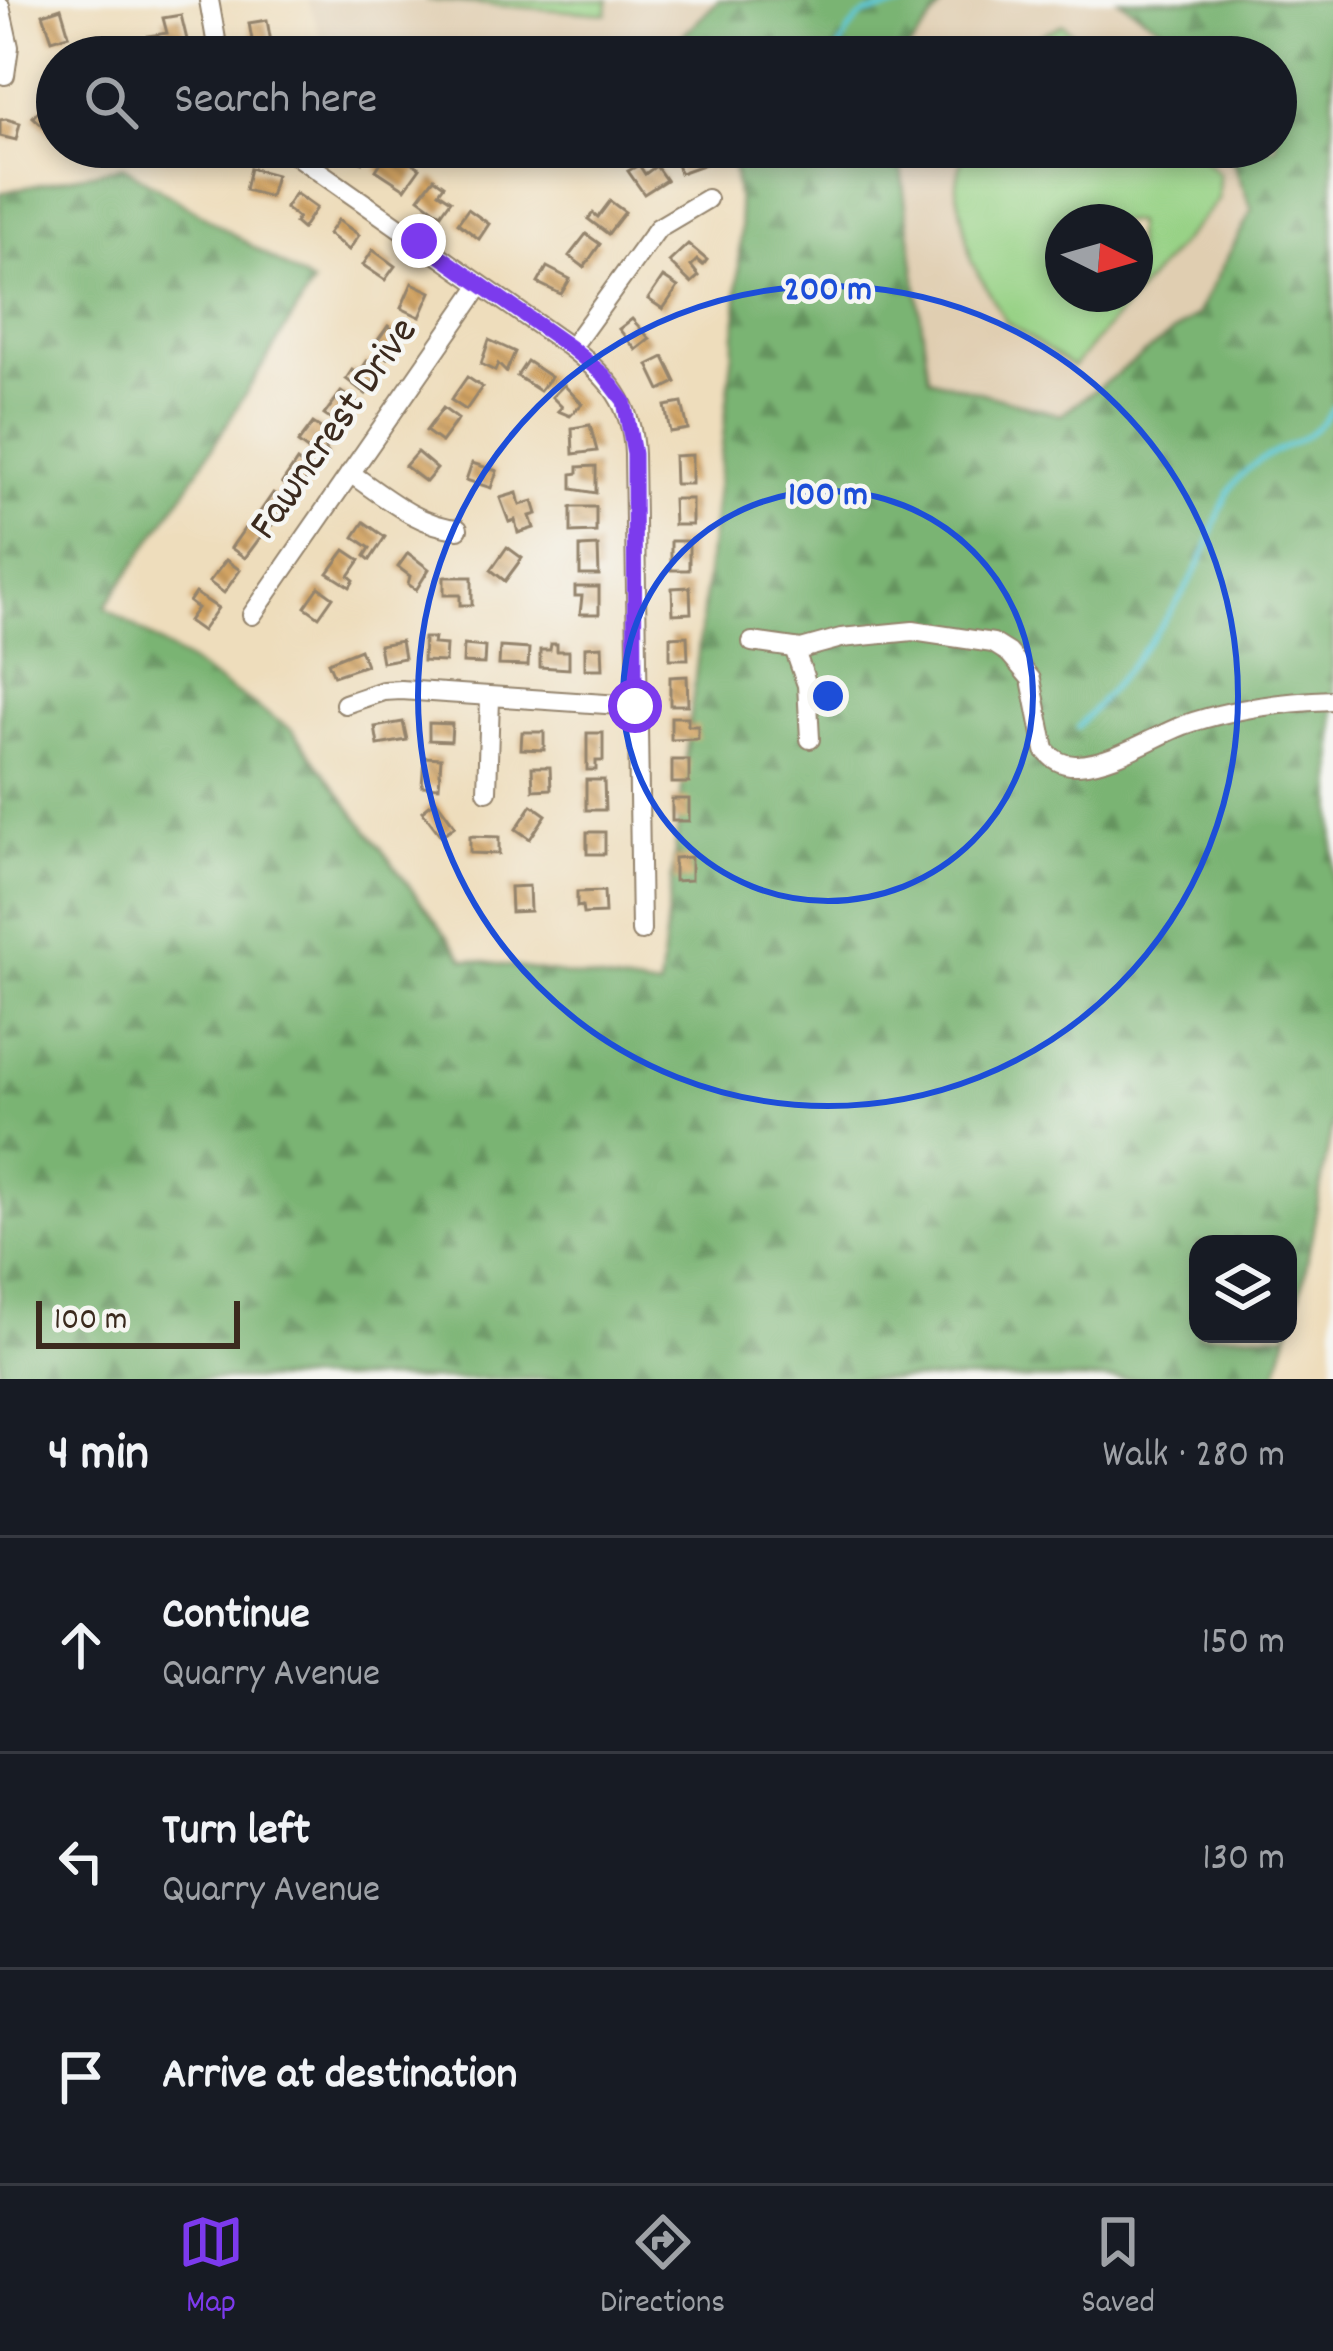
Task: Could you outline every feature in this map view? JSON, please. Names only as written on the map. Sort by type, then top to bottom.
[{"type":"street","points":[[209,0],[215,36]]},
{"type":"street","points":[[0,6],[9,47],[5,75]]},
{"type":"street","points":[[314,168],[571,348],[619,392],[634,440],[640,931]]},
{"type":"street","points":[[571,348],[658,228],[707,199]]},
{"type":"street","name":"Fawncrest Drive","points":[[252,615],[480,286]]},
{"type":"street","points":[[350,472],[435,527],[458,530]]},
{"type":"street","points":[[752,642],[794,649],[869,633],[913,631],[993,643],[1009,653],[1031,679],[1046,750],[1064,764],[1105,758],[1187,724],[1241,709],[1333,700]]},
{"type":"street","points":[[794,649],[807,685],[810,739]]},
{"type":"street","points":[[345,704],[389,691],[635,706]]},
{"type":"street","points":[[487,791],[490,699]]},
{"type":"shaded area","points":[[308,0],[719,0],[682,36],[320,36]]},
{"type":"shaded area","points":[[947,0],[1119,0],[1175,36],[920,36]]},
{"type":"shaded area","points":[[901,168],[1236,168],[1253,210],[1197,316],[1061,415],[929,378]]},
{"type":"green space","points":[[426,0],[608,0],[607,14]]},
{"type":"green space","points":[[719,0],[947,0],[919,36],[682,36]]},
{"type":"green space","points":[[1119,0],[1333,0],[1333,1120],[1297,1304],[1297,1235],[1189,1235],[1189,1343],[1286,1343],[1275,1379],[0,1379],[0,193],[126,168],[313,284],[186,490],[105,607],[292,730],[464,959],[659,989],[736,325],[741,227],[734,168],[901,168],[929,378],[1061,415],[1197,315],[1252,210],[1235,168],[1297,168],[1297,36],[1175,36]]},
{"type":"green space","points":[[1063,24],[1075,36],[1039,36]]},
{"type":"green space","points":[[960,168],[1213,168],[1219,174],[1218,200],[1153,275],[1153,204],[1045,204],[1045,312],[1121,312],[1073,367],[1006,322],[971,261],[956,187]]},
{"type":"building","points":[[61,8],[69,35],[51,36],[43,14]]},
{"type":"building","points":[[181,15],[186,36],[148,36],[167,33],[163,18]]},
{"type":"building","points":[[267,20],[270,36],[251,36],[249,23]]},
{"type":"building","points":[[0,120],[20,123],[16,140],[0,136]]},
{"type":"building","points":[[250,168],[276,175],[270,197],[245,190]]},
{"type":"building","points":[[377,168],[420,168],[405,189]]},
{"type":"building","points":[[641,168],[645,174],[657,168],[666,180],[644,194],[628,171]]},
{"type":"building","points":[[434,178],[444,185],[439,192],[451,200],[441,214],[419,198]]},
{"type":"building","points":[[295,193],[316,208],[302,229],[295,223],[298,218],[285,208]]},
{"type":"building","points":[[610,201],[625,212],[608,234],[588,219],[593,213],[598,217]]},
{"type":"building","points":[[468,209],[489,224],[479,239],[458,223]]},
{"type":"building","points":[[338,220],[359,235],[349,250],[328,234]]},
{"type":"building","points":[[586,234],[600,244],[584,267],[569,256]]},
{"type":"building","points":[[688,244],[707,260],[691,266],[699,276],[691,283],[669,262]]},
{"type":"building","points":[[373,250],[395,266],[385,280],[363,265]]},
{"type":"building","points":[[547,267],[570,279],[561,294],[538,283]]},
{"type":"building","points":[[663,277],[678,287],[663,309],[648,299]]},
{"type":"building","points":[[412,283],[431,292],[420,317],[401,308]]},
{"type":"building","points":[[632,319],[650,339],[636,350],[619,329]]},
{"type":"building","points":[[388,326],[402,336],[387,358],[373,347]]},
{"type":"building","points":[[489,340],[515,352],[506,372],[498,364],[495,371],[481,364]]},
{"type":"building","points":[[664,357],[676,382],[660,390],[648,365]]},
{"type":"building","points":[[367,361],[382,371],[366,394],[346,379],[352,370],[358,374]]},
{"type":"building","points":[[527,361],[551,377],[540,391],[517,376]]},
{"type":"building","points":[[467,377],[482,387],[466,410],[451,400]]},
{"type":"building","points":[[564,385],[582,404],[570,416],[558,411],[562,407],[552,397]]},
{"type":"building","points":[[341,392],[358,404],[342,427],[324,415]]},
{"type":"building","points":[[682,403],[688,429],[670,432],[665,406]]},
{"type":"building","points":[[443,408],[458,419],[441,442],[426,431]]},
{"type":"building","points":[[313,423],[334,437],[325,449],[330,458],[322,453],[318,458],[298,443]]},
{"type":"building","points":[[590,425],[597,451],[573,454],[572,428]]},
{"type":"building","points":[[417,452],[437,469],[426,482],[405,466]]},
{"type":"building","points":[[692,455],[692,484],[675,484],[674,456]]},
{"type":"building","points":[[297,461],[312,472],[297,493],[282,483]]},
{"type":"building","points":[[472,463],[497,471],[491,488],[466,480]]},
{"type":"building","points":[[596,466],[596,493],[572,489],[572,474],[578,473],[578,467]]},
{"type":"building","points":[[273,493],[287,503],[272,525],[258,515]]},
{"type":"building","points":[[517,493],[520,505],[533,501],[537,514],[530,516],[534,528],[518,533],[500,498]]},
{"type":"building","points":[[673,499],[692,499],[692,525],[674,525]]},
{"type":"building","points":[[571,507],[596,507],[596,532],[571,533]]},
{"type":"building","points":[[364,522],[385,537],[370,560],[365,556],[370,548],[354,537]]},
{"type":"building","points":[[247,525],[262,535],[245,558],[231,548]]},
{"type":"building","points":[[671,541],[689,541],[689,570],[671,570]]},
{"type":"building","points":[[598,546],[599,575],[580,575],[580,547]]},
{"type":"building","points":[[507,547],[522,558],[505,581],[491,570]]},
{"type":"building","points":[[345,550],[360,560],[349,576],[354,580],[350,587],[328,573]]},
{"type":"building","points":[[408,553],[429,569],[416,590],[408,584],[410,576],[398,567]]},
{"type":"building","points":[[226,560],[240,570],[224,593],[209,582]]},
{"type":"building","points":[[444,577],[472,577],[472,605],[460,605],[460,595],[444,595]]},
{"type":"building","points":[[319,587],[333,597],[319,617],[305,607]]},
{"type":"building","points":[[575,587],[599,587],[599,614],[580,614],[582,596],[575,596]]},
{"type":"building","points":[[690,587],[691,613],[673,614],[672,588]]},
{"type":"building","points":[[195,593],[218,608],[202,631],[188,621],[197,608],[189,602]]},
{"type":"building","points":[[687,636],[688,659],[670,659],[670,637]]},
{"type":"building","points":[[424,638],[446,645],[445,662],[423,661]]},
{"type":"building","points":[[401,641],[404,658],[382,662],[379,645]]},
{"type":"building","points":[[551,644],[557,644],[557,651],[569,651],[569,669],[540,667],[540,650],[550,650]]},
{"type":"building","points":[[464,645],[485,647],[484,664],[463,663]]},
{"type":"building","points":[[602,646],[603,669],[585,669],[585,647]]},
{"type":"building","points":[[500,647],[529,649],[528,666],[499,665]]},
{"type":"building","points":[[360,649],[366,665],[334,676],[328,662]]},
{"type":"building","points":[[687,676],[688,705],[670,705],[670,677]]},
{"type":"building","points":[[671,717],[688,717],[688,726],[698,726],[698,739],[671,740]]},
{"type":"building","points":[[403,722],[407,740],[378,745],[375,727]]},
{"type":"building","points":[[429,723],[452,724],[451,741],[429,740]]},
{"type":"building","points":[[522,732],[544,732],[544,750],[521,749]]},
{"type":"building","points":[[587,733],[603,733],[603,761],[596,761],[596,770],[587,770]]},
{"type":"building","points":[[424,757],[441,758],[439,787],[422,786]]},
{"type":"building","points":[[672,760],[689,760],[689,783],[672,783]]},
{"type":"building","points":[[532,767],[550,767],[551,789],[533,790]]},
{"type":"building","points":[[586,780],[604,780],[605,810],[586,810]]},
{"type":"building","points":[[672,799],[689,799],[689,821],[672,821]]},
{"type":"building","points":[[436,800],[455,826],[441,836],[422,811]]},
{"type":"building","points":[[532,805],[546,815],[530,839],[516,829]]},
{"type":"building","points":[[587,832],[605,832],[605,854],[587,854]]},
{"type":"building","points":[[470,836],[499,837],[499,854],[470,853]]},
{"type":"building","points":[[691,857],[691,880],[674,881],[674,858]]},
{"type":"building","points":[[529,886],[530,911],[511,912],[510,887]]},
{"type":"building","points":[[604,891],[605,913],[583,914],[582,906],[577,907],[577,892]]},
{"type":"waterway","points":[[846,36],[860,17],[907,5],[909,0]]},
{"type":"waterway","points":[[1078,727],[1174,607],[1239,478],[1313,430],[1333,407]]},
{"type":"route","points":[[419,241],[571,348],[604,375],[624,401],[634,440],[635,706]]}]
